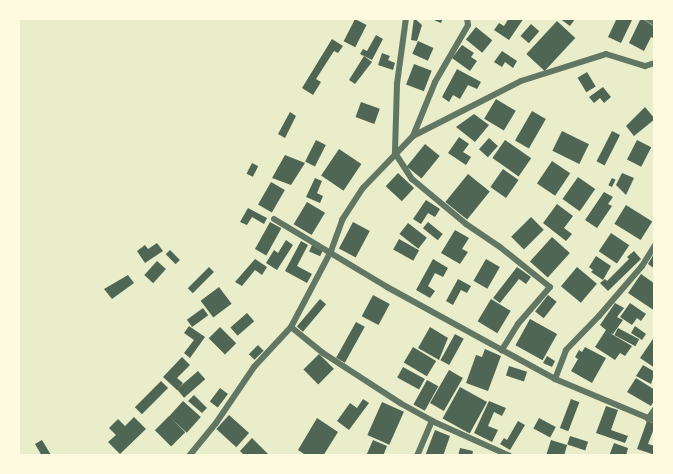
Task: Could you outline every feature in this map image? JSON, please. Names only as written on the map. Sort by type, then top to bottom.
[{"type":"street","points":[[406,18],[397,84],[395,153],[412,179],[466,224],[500,247],[550,287],[518,324],[502,350]]},
{"type":"street","points":[[413,136],[435,82],[468,25],[467,18]]},
{"type":"street","points":[[647,18],[655,23]]},
{"type":"street","points":[[189,456],[216,423],[254,367],[291,327],[331,251],[342,220],[363,188],[413,136],[522,81],[606,54],[645,66],[655,63]]},
{"type":"street","points":[[274,219],[331,251],[387,287],[555,379],[651,420],[655,409]]},
{"type":"street","points":[[555,379],[566,350],[642,266],[655,245]]},
{"type":"street","points":[[291,327],[362,381],[432,421],[510,456]]},
{"type":"street","points":[[417,456],[432,421]]},
{"type":"building","points":[[414,18],[422,25],[417,41],[411,40]]},
{"type":"building","points":[[429,18],[443,18],[441,23]]},
{"type":"building","points":[[509,18],[524,18],[509,40],[494,30],[499,23],[504,26]]},
{"type":"building","points":[[559,18],[574,18],[575,19],[570,26]]},
{"type":"building","points":[[617,18],[633,18],[621,43],[608,37]]},
{"type":"building","points":[[641,18],[655,27],[655,39],[651,37],[644,51],[629,43]]},
{"type":"building","points":[[355,19],[367,25],[355,47],[344,41]]},
{"type":"building","points":[[557,21],[575,38],[545,71],[526,54]]},
{"type":"building","points":[[531,24],[539,31],[529,43],[521,36]]},
{"type":"building","points":[[476,27],[492,40],[482,53],[466,39]]},
{"type":"building","points":[[376,35],[383,39],[372,60],[360,54],[363,49],[367,51]]},
{"type":"building","points":[[332,39],[343,46],[338,53],[334,51],[316,79],[321,82],[313,95],[302,88]]},
{"type":"building","points":[[418,41],[434,48],[428,61],[412,54]]},
{"type":"building","points":[[462,45],[474,53],[471,57],[477,61],[470,71],[452,58]]},
{"type":"building","points":[[502,51],[517,61],[513,68],[505,62],[502,67],[494,62]]},
{"type":"building","points":[[382,53],[390,56],[388,60],[395,63],[393,70],[378,65]]},
{"type":"building","points":[[364,56],[372,62],[355,84],[349,80]]},
{"type":"building","points":[[414,64],[432,71],[424,91],[406,85]]},
{"type":"building","points":[[457,69],[481,82],[477,89],[468,85],[460,99],[453,95],[449,102],[442,97]]},
{"type":"building","points":[[587,72],[596,87],[586,92],[578,78]]},
{"type":"building","points":[[603,87],[611,97],[604,103],[600,98],[594,103],[589,97]]},
{"type":"building","points":[[496,99],[516,111],[504,131],[484,119]]},
{"type":"building","points":[[361,102],[380,109],[374,124],[356,117]]},
{"type":"building","points":[[645,107],[655,119],[634,136],[626,126]]},
{"type":"building","points":[[532,111],[546,119],[529,148],[515,140]]},
{"type":"building","points":[[290,112],[296,116],[285,138],[278,134]]},
{"type":"building","points":[[474,114],[489,125],[475,142],[456,127]]},
{"type":"building","points":[[562,131],[589,144],[579,164],[552,151]]},
{"type":"building","points":[[612,131],[620,135],[605,165],[597,161]]},
{"type":"building","points":[[459,137],[469,144],[463,152],[471,157],[466,165],[448,153]]},
{"type":"building","points":[[489,138],[498,146],[488,157],[479,149]]},
{"type":"building","points":[[316,140],[326,145],[315,166],[305,161]]},
{"type":"building","points":[[505,140],[531,158],[519,176],[492,158]]},
{"type":"building","points":[[637,140],[651,147],[641,167],[627,160]]},
{"type":"building","points":[[425,144],[440,156],[422,178],[407,167]]},
{"type":"building","points":[[339,149],[361,164],[343,191],[321,176]]},
{"type":"building","points":[[285,155],[305,163],[291,185],[272,178]]},
{"type":"building","points":[[552,161],[570,173],[555,196],[537,183]]},
{"type":"building","points":[[252,163],[258,166],[253,177],[247,174]]},
{"type":"building","points":[[503,169],[519,180],[506,198],[490,187]]},
{"type":"building","points":[[398,173],[414,188],[402,201],[386,186]]},
{"type":"building","points":[[622,173],[634,178],[626,195],[616,185]]},
{"type":"building","points":[[468,174],[490,192],[467,220],[445,202]]},
{"type":"building","points":[[578,177],[595,189],[580,211],[563,199]]},
{"type":"building","points":[[315,178],[322,181],[317,193],[323,196],[320,203],[306,197]]},
{"type":"building","points":[[612,178],[616,180],[612,187],[608,185]]},
{"type":"building","points":[[271,182],[285,190],[272,213],[258,205]]},
{"type":"building","points":[[604,192],[613,197],[608,204],[612,206],[597,228],[585,220]]},
{"type":"building","points":[[426,200],[440,209],[435,217],[428,213],[421,224],[413,219]]},
{"type":"building","points":[[307,202],[325,213],[312,235],[294,224]]},
{"type":"building","points":[[557,204],[573,216],[564,228],[572,234],[566,241],[543,223]]},
{"type":"building","points":[[626,205],[652,221],[641,240],[614,224]]},
{"type":"building","points":[[248,208],[267,218],[264,224],[252,217],[247,225],[240,222]]},
{"type":"building","points":[[531,217],[544,230],[524,250],[511,237]]},
{"type":"building","points":[[270,222],[281,228],[266,255],[255,249]]},
{"type":"building","points":[[353,222],[370,231],[356,257],[339,248]]},
{"type":"building","points":[[428,222],[443,234],[438,240],[423,228]]},
{"type":"building","points":[[408,223],[427,238],[418,249],[399,234]]},
{"type":"building","points":[[455,230],[469,238],[462,249],[468,252],[460,264],[441,253]]},
{"type":"building","points":[[611,233],[629,245],[617,264],[599,251]]},
{"type":"building","points":[[552,237],[570,253],[548,278],[530,262]]},
{"type":"building","points":[[399,239],[419,250],[413,261],[393,249]]},
{"type":"building","points":[[286,240],[293,245],[277,270],[266,263],[274,250],[278,253]]},
{"type":"building","points":[[301,241],[308,245],[297,266],[312,274],[307,283],[285,271]]},
{"type":"building","points":[[157,243],[163,251],[145,263],[137,251],[145,245],[148,249]]},
{"type":"building","points":[[312,245],[323,250],[320,256],[309,251]]},
{"type":"building","points":[[170,250],[180,260],[176,264],[166,254]]},
{"type":"building","points":[[634,251],[641,259],[608,291],[600,283],[605,279],[607,281]]},
{"type":"building","points":[[655,252],[655,269],[648,264]]},
{"type":"building","points":[[596,256],[611,266],[603,280],[591,272],[593,270],[589,267]]},
{"type":"building","points":[[255,259],[267,267],[262,275],[255,270],[242,286],[235,282]]},
{"type":"building","points":[[433,259],[448,268],[443,277],[435,273],[428,286],[435,291],[430,298],[416,290]]},
{"type":"building","points":[[486,259],[500,267],[487,289],[474,281]]},
{"type":"building","points":[[157,261],[166,269],[153,283],[144,275]]},
{"type":"building","points":[[209,267],[214,272],[193,293],[188,288]]},
{"type":"building","points":[[517,267],[531,277],[526,284],[519,279],[500,303],[493,298]]},
{"type":"building","points":[[577,267],[597,284],[581,303],[561,286]]},
{"type":"building","points":[[641,274],[655,284],[655,311],[628,293]]},
{"type":"building","points":[[128,275],[134,283],[112,299],[104,289]]},
{"type":"building","points":[[458,279],[471,286],[467,293],[461,290],[453,305],[446,301]]},
{"type":"building","points":[[219,287],[232,304],[213,318],[201,301]]},
{"type":"building","points":[[373,295],[390,304],[379,325],[362,316]]},
{"type":"building","points":[[548,295],[557,302],[544,318],[535,312]]},
{"type":"building","points":[[320,299],[326,304],[303,332],[297,327]]},
{"type":"building","points":[[491,299],[511,311],[497,333],[478,321]]},
{"type":"building","points":[[615,303],[624,308],[617,317],[623,320],[613,334],[610,333],[632,346],[625,356],[620,353],[615,360],[595,347],[606,330],[600,325]]},
{"type":"building","points":[[630,303],[646,314],[641,321],[637,318],[632,325],[620,317]]},
{"type":"building","points":[[203,308],[208,315],[192,327],[187,320]]},
{"type":"building","points":[[247,313],[254,321],[238,336],[230,327]]},
{"type":"building","points":[[530,319],[557,334],[543,360],[515,345]]},
{"type":"building","points":[[356,322],[365,327],[345,363],[336,358]]},
{"type":"building","points":[[189,326],[205,337],[190,358],[184,353],[194,340],[184,333]]},
{"type":"building","points":[[635,326],[646,334],[642,340],[631,333]]},
{"type":"building","points":[[220,327],[236,343],[225,355],[209,338]]},
{"type":"building","points":[[430,327],[448,338],[439,360],[418,348]]},
{"type":"building","points":[[618,328],[639,339],[635,346],[614,335]]},
{"type":"building","points":[[455,334],[464,339],[449,365],[440,360]]},
{"type":"building","points":[[655,336],[655,368],[640,358]]},
{"type":"building","points":[[258,345],[264,351],[254,360],[249,354]]},
{"type":"building","points":[[413,347],[436,361],[427,376],[404,362]]},
{"type":"building","points":[[585,347],[606,358],[592,383],[571,371],[578,359],[575,357],[579,350],[582,352]]},
{"type":"building","points":[[485,349],[501,356],[488,391],[466,383],[476,355],[482,357]]},
{"type":"building","points":[[319,354],[334,369],[318,384],[303,370]]},
{"type":"building","points":[[547,356],[555,361],[552,367],[543,363]]},
{"type":"building","points":[[182,357],[190,365],[177,378],[183,383],[177,390],[163,377]]},
{"type":"building","points":[[643,365],[655,372],[651,384],[636,376]]},
{"type":"building","points":[[509,366],[527,372],[524,381],[506,376]]},
{"type":"building","points":[[403,367],[425,379],[419,390],[397,377]]},
{"type":"building","points":[[449,370],[463,378],[444,411],[430,403]]},
{"type":"building","points":[[198,371],[205,379],[184,398],[177,389]]},
{"type":"building","points":[[636,378],[655,390],[655,399],[651,406],[627,392]]},
{"type":"building","points":[[427,380],[438,386],[425,411],[413,404]]},
{"type":"building","points":[[161,381],[168,388],[142,414],[135,407]]},
{"type":"building","points":[[460,387],[487,402],[470,434],[443,418]]},
{"type":"building","points":[[220,388],[228,394],[218,408],[210,402]]},
{"type":"building","points":[[194,395],[207,408],[202,413],[188,401]]},
{"type":"building","points":[[363,399],[369,403],[349,430],[337,421],[350,403],[357,408]]},
{"type":"building","points":[[571,399],[579,402],[568,431],[560,428]]},
{"type":"building","points":[[183,401],[201,417],[187,433],[169,417]]},
{"type":"building","points":[[489,401],[506,408],[502,416],[494,412],[488,426],[498,430],[492,442],[474,433]]},
{"type":"building","points":[[382,402],[404,412],[389,445],[367,435]]},
{"type":"building","points":[[606,406],[618,410],[611,430],[628,436],[625,443],[596,433]]},
{"type":"building","points":[[229,415],[249,433],[236,447],[216,429]]},
{"type":"building","points":[[169,416],[185,432],[171,446],[155,430]]},
{"type":"building","points":[[134,417],[146,429],[120,454],[108,442],[116,435],[109,428],[118,419],[125,426]]},
{"type":"building","points":[[317,418],[338,432],[323,456],[307,456],[298,450]]},
{"type":"building","points":[[539,418],[556,427],[550,438],[533,429]]},
{"type":"building","points":[[518,421],[525,425],[510,450],[500,444],[504,438],[507,440]]},
{"type":"building","points":[[647,421],[655,424],[655,432],[653,431],[648,444],[655,446],[655,455],[637,449]]},
{"type":"building","points":[[435,430],[450,436],[443,456],[425,456]]},
{"type":"building","points":[[570,436],[588,442],[585,450],[567,445]]},
{"type":"building","points":[[252,438],[270,456],[245,456],[240,451]]},
{"type":"building","points":[[42,440],[50,456],[42,456],[35,444]]},
{"type":"building","points":[[373,440],[387,446],[383,456],[366,456]]},
{"type":"building","points":[[551,440],[567,445],[564,456],[546,456]]},
{"type":"building","points":[[614,443],[628,448],[626,456],[609,456]]},
{"type":"building","points":[[460,448],[473,451],[472,456],[458,456]]}]
